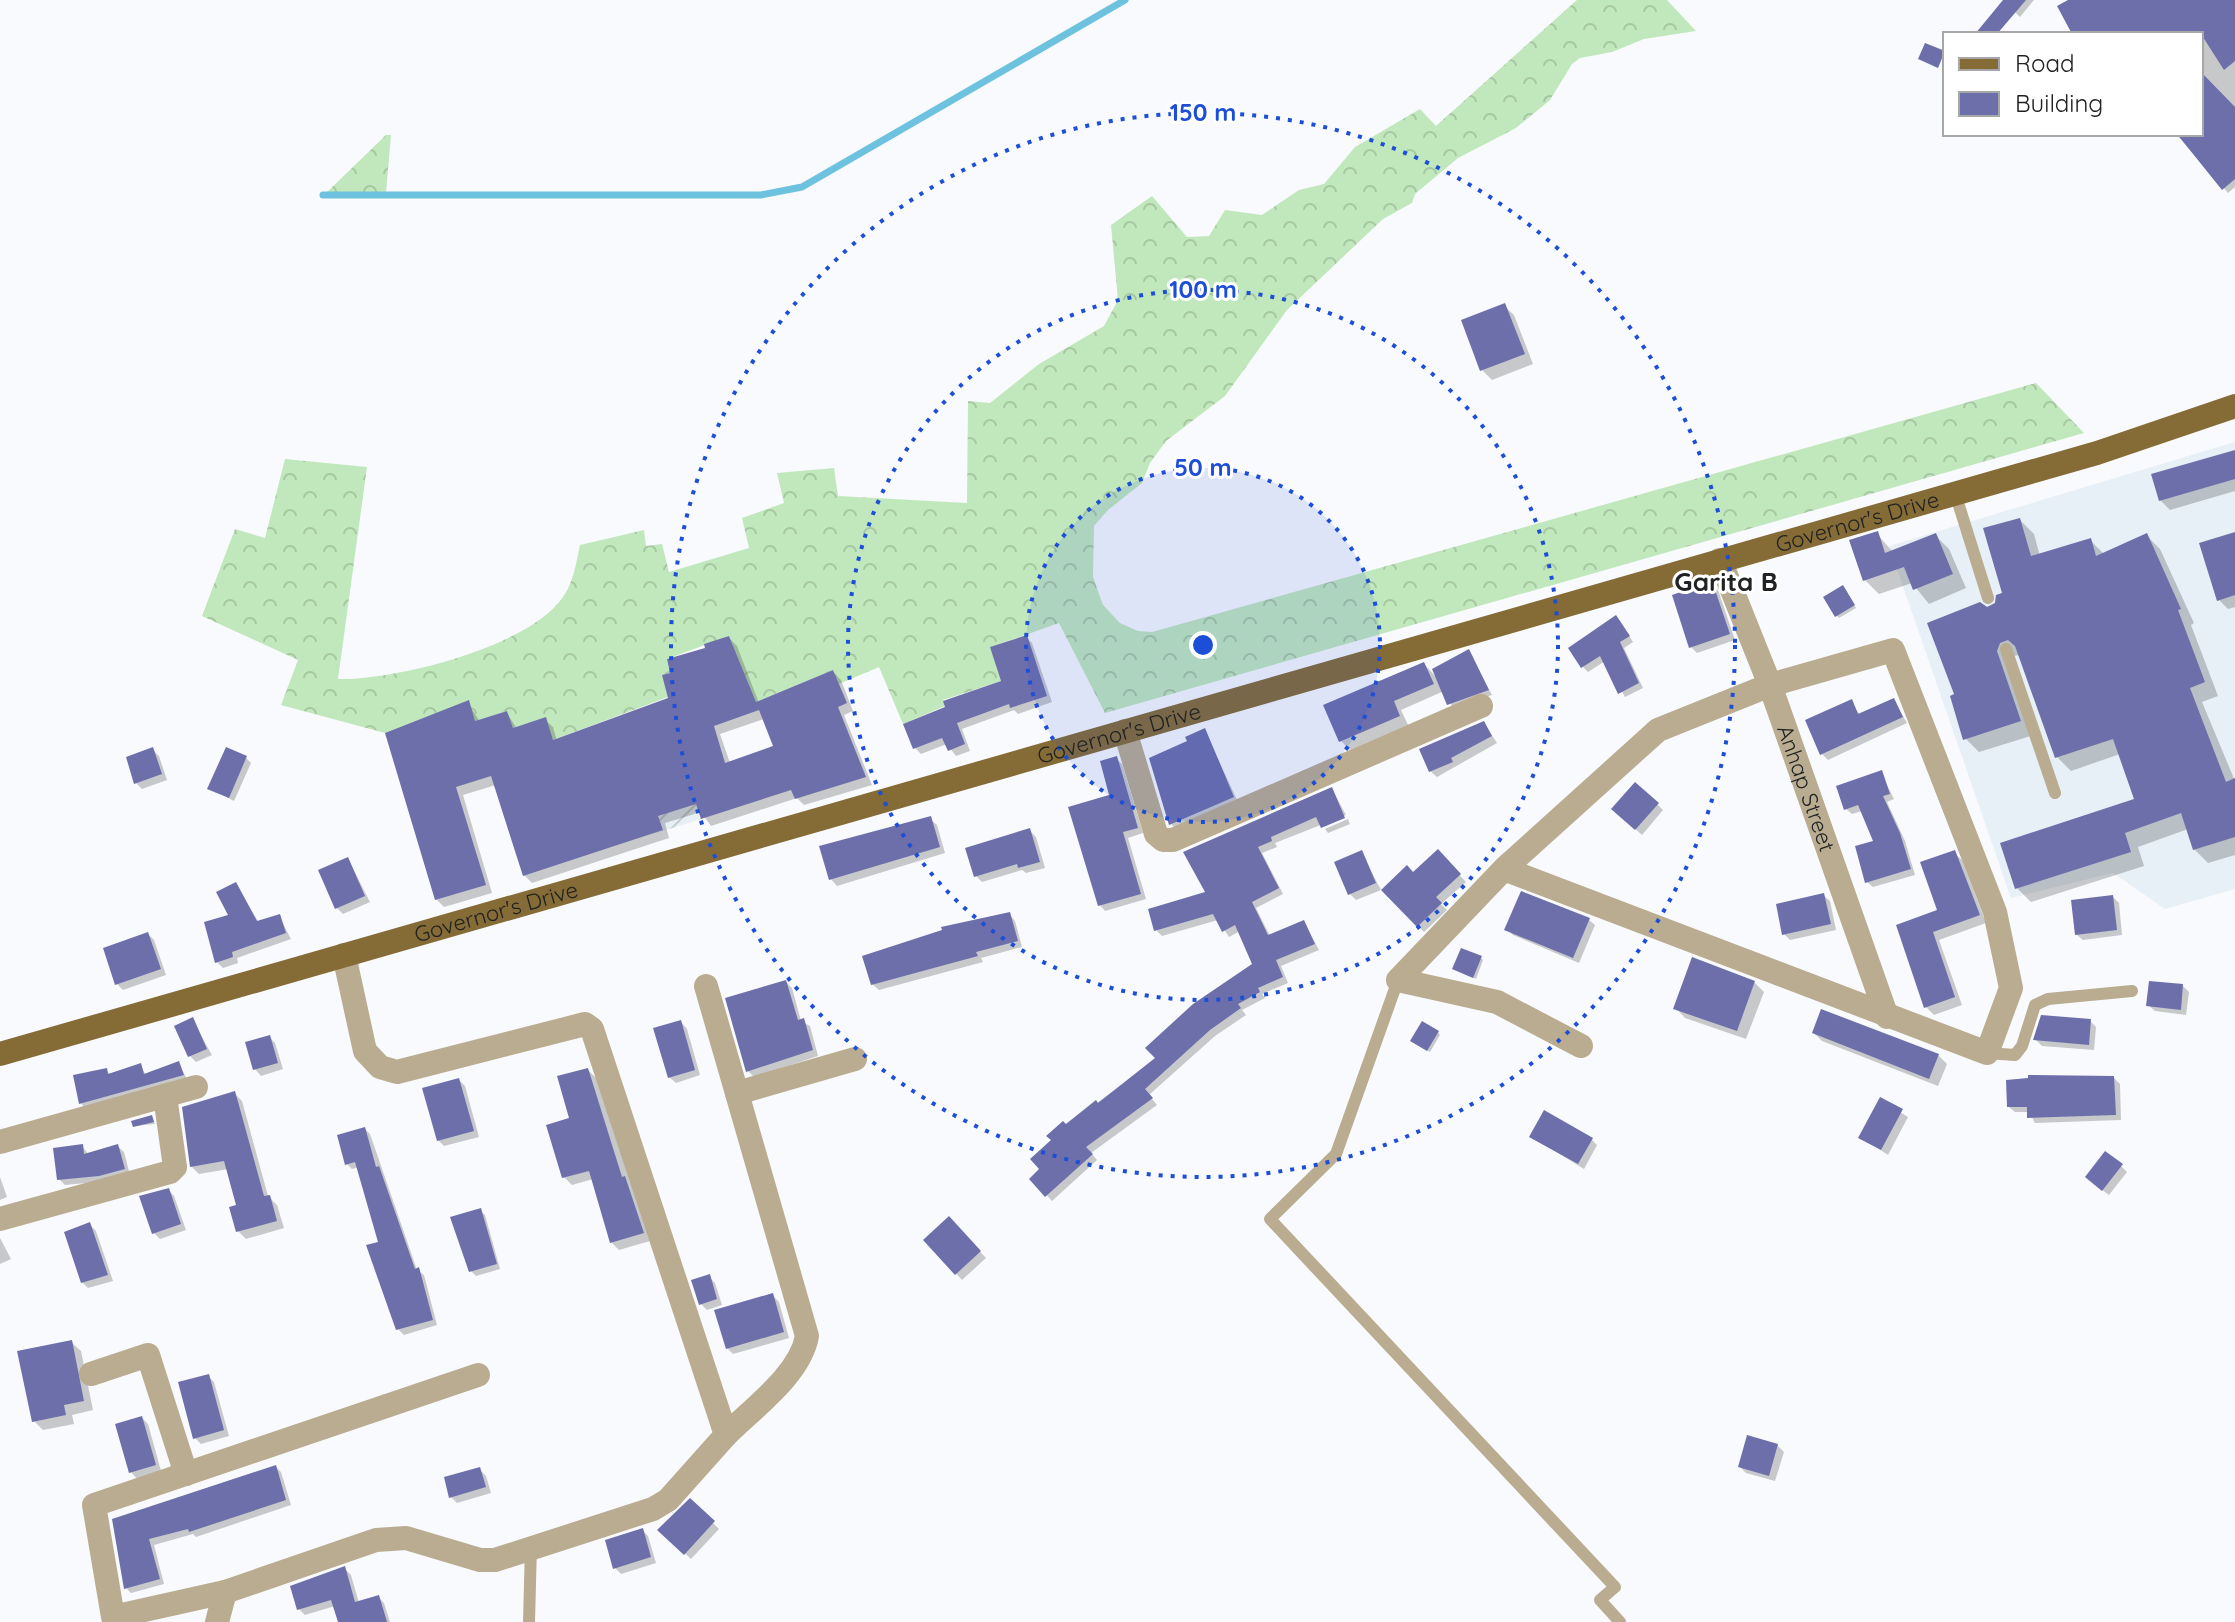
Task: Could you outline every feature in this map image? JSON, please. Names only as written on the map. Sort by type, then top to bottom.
[{"type":"main road","name":"Governor's Drive","points":[[0,1054],[2097,453],[2235,406]]},
{"type":"street","name":"Anhap Street","points":[[1720,560],[1770,685],[1887,1017]]},
{"type":"street","points":[[1398,980],[1504,869],[1658,730],[1770,685],[1893,650],[1995,912],[2011,988],[1987,1053],[1504,869]]},
{"type":"street","points":[[1125,731],[1156,834],[1163,840],[1173,840],[1481,706]]},
{"type":"street","points":[[344,955],[365,1051],[380,1067],[397,1072],[585,1024],[592,1029],[726,1435]]},
{"type":"street","points":[[1398,980],[1497,1002],[1581,1046]]},
{"type":"street","points":[[478,1375],[94,1505],[107,1620],[225,1592],[376,1540],[406,1538],[480,1560],[495,1560],[531,1545],[653,1509],[668,1500],[795,1365],[805,1350],[807,1336],[706,986]]},
{"type":"street","points":[[737,1093],[855,1059]]},
{"type":"street","points":[[0,1142],[196,1087]]},
{"type":"street","points":[[0,1219],[170,1172],[175,1167],[165,1096]]},
{"type":"street","points":[[91,1374],[148,1355],[186,1474]]},
{"type":"street","points":[[217,1622],[225,1592]]},
{"type":"lane","points":[[1955,493],[1988,598]]},
{"type":"lane","points":[[2006,649],[2055,793]]},
{"type":"lane","points":[[1398,980],[1336,1154],[1270,1219],[1615,1587],[1600,1600],[1620,1622]]},
{"type":"lane","points":[[1987,1053],[2015,1055],[2022,1046],[2035,1005],[2048,999],[2132,991]]},
{"type":"lane","points":[[529,1622],[531,1545]]},
{"type":"shaded area","points":[[2235,442],[2235,889],[2165,909],[2113,873],[2011,898],[1889,546]]},
{"type":"shaded area","points":[[683,762],[701,819],[650,835],[633,779]]},
{"type":"green space","points":[[1577,0],[1667,0],[1696,31],[1644,39],[1612,52],[1580,58],[1572,64],[1550,100],[1516,128],[1458,158],[1415,194],[1412,203],[1383,219],[1287,310],[1225,396],[1166,441],[1150,463],[1142,483],[1108,510],[1094,526],[1093,577],[1103,605],[1120,623],[1138,631],[1152,632],[2036,383],[2084,433],[1105,713],[1059,623],[991,647],[1001,681],[943,700],[945,706],[903,724],[879,667],[839,684],[833,670],[756,702],[729,636],[667,659],[670,673],[663,675],[668,697],[553,740],[546,718],[513,728],[507,711],[475,721],[468,701],[385,733],[281,705],[298,660],[202,616],[235,529],[265,538],[285,459],[367,467],[338,679],[393,674],[426,667],[492,645],[522,631],[546,615],[563,597],[572,578],[580,545],[644,530],[646,546],[662,544],[669,572],[749,548],[742,518],[784,503],[777,473],[834,468],[838,496],[967,503],[968,401],[990,403],[1039,364],[1104,326],[1118,300],[1111,225],[1152,196],[1187,237],[1209,236],[1225,210],[1262,215],[1299,190],[1324,184],[1355,147],[1420,109],[1436,126]]},
{"type":"green space","points":[[386,135],[391,135],[386,193],[326,193]]},
{"type":"building","points":[[2003,0],[2026,0],[1999,32],[1977,32]]},
{"type":"building","points":[[2068,0],[2235,0],[2235,61],[2224,70],[2203,37],[2203,32],[2071,32],[2057,6]]},
{"type":"building","points":[[1925,43],[1943,50],[1938,68],[1918,59]]},
{"type":"building","points":[[2203,74],[2235,107],[2235,179],[2222,190],[2179,136],[2203,136]]},
{"type":"building","points":[[1505,303],[1525,354],[1480,371],[1461,320]]},
{"type":"building","points":[[2235,450],[2235,479],[2159,501],[2151,474]]},
{"type":"building","points":[[2020,518],[2031,556],[2091,538],[2096,556],[2147,533],[2181,609],[2178,610],[2205,682],[2190,688],[2226,782],[2235,778],[2235,837],[2193,850],[2181,813],[2125,833],[2131,852],[2015,889],[2000,843],[2134,799],[2113,739],[2055,758],[2015,646],[2008,640],[2000,643],[1997,651],[2021,721],[1963,740],[1950,696],[1954,694],[1927,623],[1980,602],[1987,607],[1995,603],[1996,595],[2002,593],[1983,528]]},
{"type":"building","points":[[1878,531],[1885,553],[1936,533],[1953,574],[1913,590],[1904,567],[1863,581],[1849,540]]},
{"type":"building","points":[[2235,532],[2235,595],[2217,601],[2199,543]]},
{"type":"building","points":[[1712,581],[1730,634],[1689,648],[1672,595]]},
{"type":"building","points":[[1843,585],[1855,605],[1835,617],[1823,597]]},
{"type":"building","points":[[1616,615],[1630,636],[1620,642],[1639,683],[1618,694],[1600,656],[1581,668],[1568,648]]},
{"type":"building","points":[[1027,635],[1047,696],[1010,708],[1009,704],[957,723],[965,744],[948,751],[942,738],[913,749],[903,724],[945,707],[943,701],[1001,681],[990,647]]},
{"type":"building","points":[[729,636],[756,702],[833,670],[847,703],[838,707],[866,777],[795,799],[791,790],[701,819],[696,804],[658,816],[663,830],[523,876],[491,776],[456,787],[486,885],[435,900],[385,733],[469,700],[475,721],[507,711],[513,728],[546,717],[553,740],[668,698],[662,675],[670,673],[667,659],[705,648],[704,644]],"holes":[[[759,710],[773,746],[725,763],[714,726]]]},
{"type":"building","points":[[1469,649],[1489,690],[1447,705],[1432,669]]},
{"type":"building","points":[[1424,662],[1434,684],[1394,701],[1400,716],[1339,742],[1323,705]]},
{"type":"building","points":[[1894,698],[1903,717],[1820,755],[1805,720],[1852,699],[1858,714]]},
{"type":"building","points":[[1484,721],[1492,736],[1451,758],[1453,762],[1429,772],[1419,749]]},
{"type":"building","points":[[1205,728],[1234,797],[1169,825],[1149,758],[1187,741],[1185,737]]},
{"type":"building","points":[[153,747],[162,774],[134,784],[126,757]]},
{"type":"building","points":[[226,747],[247,756],[229,798],[207,789]]},
{"type":"building","points":[[1117,756],[1138,828],[1123,832],[1141,894],[1098,906],[1068,807],[1109,795],[1100,761]]},
{"type":"building","points":[[1882,770],[1890,794],[1883,796],[1900,833],[1911,869],[1865,883],[1855,846],[1873,841],[1858,805],[1844,810],[1836,786]]},
{"type":"building","points":[[1635,782],[1659,803],[1635,830],[1611,809]]},
{"type":"building","points":[[1332,787],[1345,818],[1321,828],[1316,817],[1271,837],[1272,841],[1258,847],[1279,888],[1252,902],[1268,935],[1304,920],[1315,944],[1276,960],[1283,977],[1258,988],[1260,992],[1238,1004],[1241,1008],[1210,1030],[1145,1089],[1153,1098],[1086,1147],[1093,1154],[1045,1197],[1029,1179],[1039,1169],[1030,1159],[1051,1140],[1046,1136],[1096,1100],[1098,1103],[1155,1058],[1145,1048],[1193,1004],[1252,964],[1235,925],[1222,932],[1213,914],[1154,931],[1148,909],[1205,892],[1183,852]]},
{"type":"building","points":[[931,816],[940,847],[829,880],[819,846]]},
{"type":"building","points":[[1030,828],[1040,862],[1018,868],[1017,864],[974,877],[965,848]]},
{"type":"building","points":[[1438,849],[1461,874],[1436,897],[1442,903],[1417,927],[1381,890],[1407,865],[1413,872]]},
{"type":"building","points":[[1362,850],[1376,883],[1348,895],[1334,862]]},
{"type":"building","points":[[1955,850],[1980,915],[1933,932],[1955,997],[1924,1008],[1896,925],[1937,910],[1920,862]]},
{"type":"building","points":[[348,857],[365,896],[335,909],[318,870]]},
{"type":"building","points":[[236,882],[257,921],[280,914],[286,933],[232,952],[233,957],[215,963],[204,922],[228,915],[216,892]]},
{"type":"building","points":[[1521,891],[1590,918],[1573,958],[1504,930]]},
{"type":"building","points":[[1824,893],[1831,924],[1782,935],[1776,904]]},
{"type":"building","points":[[2113,895],[2117,930],[2075,935],[2071,900]]},
{"type":"building","points":[[1010,912],[1018,941],[976,952],[978,956],[871,985],[862,956],[942,930],[941,927]]},
{"type":"building","points":[[148,932],[161,969],[115,985],[103,948]]},
{"type":"building","points":[[1461,948],[1482,956],[1473,978],[1452,969]]},
{"type":"building","points":[[1692,957],[1755,981],[1737,1031],[1673,1009]]},
{"type":"building","points":[[786,980],[798,1020],[804,1018],[813,1050],[746,1072],[725,998]]},
{"type":"building","points":[[2149,981],[2183,984],[2181,1010],[2146,1006]]},
{"type":"building","points":[[1821,1009],[1939,1054],[1929,1079],[1812,1033]]},
{"type":"building","points":[[2041,1015],[2091,1019],[2089,1045],[2033,1040]]},
{"type":"building","points":[[193,1017],[207,1049],[188,1057],[174,1026]]},
{"type":"building","points":[[681,1020],[695,1070],[668,1078],[653,1028]]},
{"type":"building","points":[[1422,1021],[1439,1031],[1427,1051],[1410,1041]]},
{"type":"building","points":[[270,1035],[278,1063],[253,1070],[245,1042]]},
{"type":"building","points":[[179,1061],[184,1075],[79,1104],[73,1075],[107,1068],[108,1074],[141,1063],[144,1074]]},
{"type":"building","points":[[588,1068],[622,1177],[625,1176],[644,1233],[610,1243],[589,1171],[562,1178],[546,1125],[569,1118],[557,1076]]},
{"type":"building","points":[[2028,1075],[2114,1076],[2116,1115],[2027,1118],[2027,1107],[2007,1107],[2006,1080],[2028,1078]]},
{"type":"building","points":[[459,1078],[474,1131],[437,1141],[422,1088]]},
{"type":"building","points":[[235,1091],[264,1196],[270,1195],[277,1221],[236,1232],[229,1207],[236,1205],[224,1161],[190,1167],[182,1107]]},
{"type":"building","points":[[1880,1097],[1903,1109],[1881,1150],[1858,1138]]},
{"type":"building","points":[[1544,1110],[1593,1138],[1578,1164],[1529,1137]]},
{"type":"building","points":[[152,1115],[154,1122],[133,1127],[131,1121]]},
{"type":"building","points":[[365,1127],[376,1167],[379,1166],[415,1269],[419,1267],[433,1320],[396,1330],[366,1245],[378,1242],[355,1162],[345,1165],[337,1135]]},
{"type":"building","points":[[83,1144],[84,1154],[118,1144],[125,1169],[99,1176],[57,1180],[53,1148]]},
{"type":"building","points":[[2105,1151],[2123,1164],[2102,1191],[2085,1177]]},
{"type":"building","points":[[169,1188],[181,1224],[152,1234],[139,1196]]},
{"type":"building","points":[[481,1208],[497,1264],[469,1272],[450,1217]]},
{"type":"building","points":[[949,1216],[981,1251],[955,1275],[923,1240]]},
{"type":"building","points":[[90,1222],[108,1275],[81,1283],[64,1232]]},
{"type":"building","points":[[710,1274],[717,1299],[699,1305],[691,1280]]},
{"type":"building","points":[[773,1293],[784,1332],[726,1349],[714,1310]]},
{"type":"building","points":[[72,1340],[84,1401],[64,1405],[66,1415],[32,1422],[17,1351]]},
{"type":"building","points":[[209,1374],[224,1430],[193,1439],[178,1382]]},
{"type":"building","points":[[142,1416],[156,1465],[129,1473],[115,1424]]},
{"type":"building","points":[[1747,1435],[1778,1444],[1769,1476],[1738,1467]]},
{"type":"building","points":[[276,1465],[286,1500],[189,1532],[188,1529],[149,1539],[160,1579],[124,1589],[112,1519]]},
{"type":"building","points":[[480,1467],[486,1487],[449,1498],[444,1477]]},
{"type":"building","points":[[690,1498],[715,1521],[684,1555],[657,1530]]},
{"type":"building","points":[[643,1528],[651,1557],[613,1569],[605,1540]]},
{"type":"building","points":[[345,1566],[355,1602],[379,1595],[387,1622],[338,1622],[331,1600],[297,1610],[290,1586]]},
{"type":"waterway","points":[[323,195],[761,195],[802,187],[1125,0]]},
{"type":"district","name":"Garita B","points":[[1726,581]]}]
